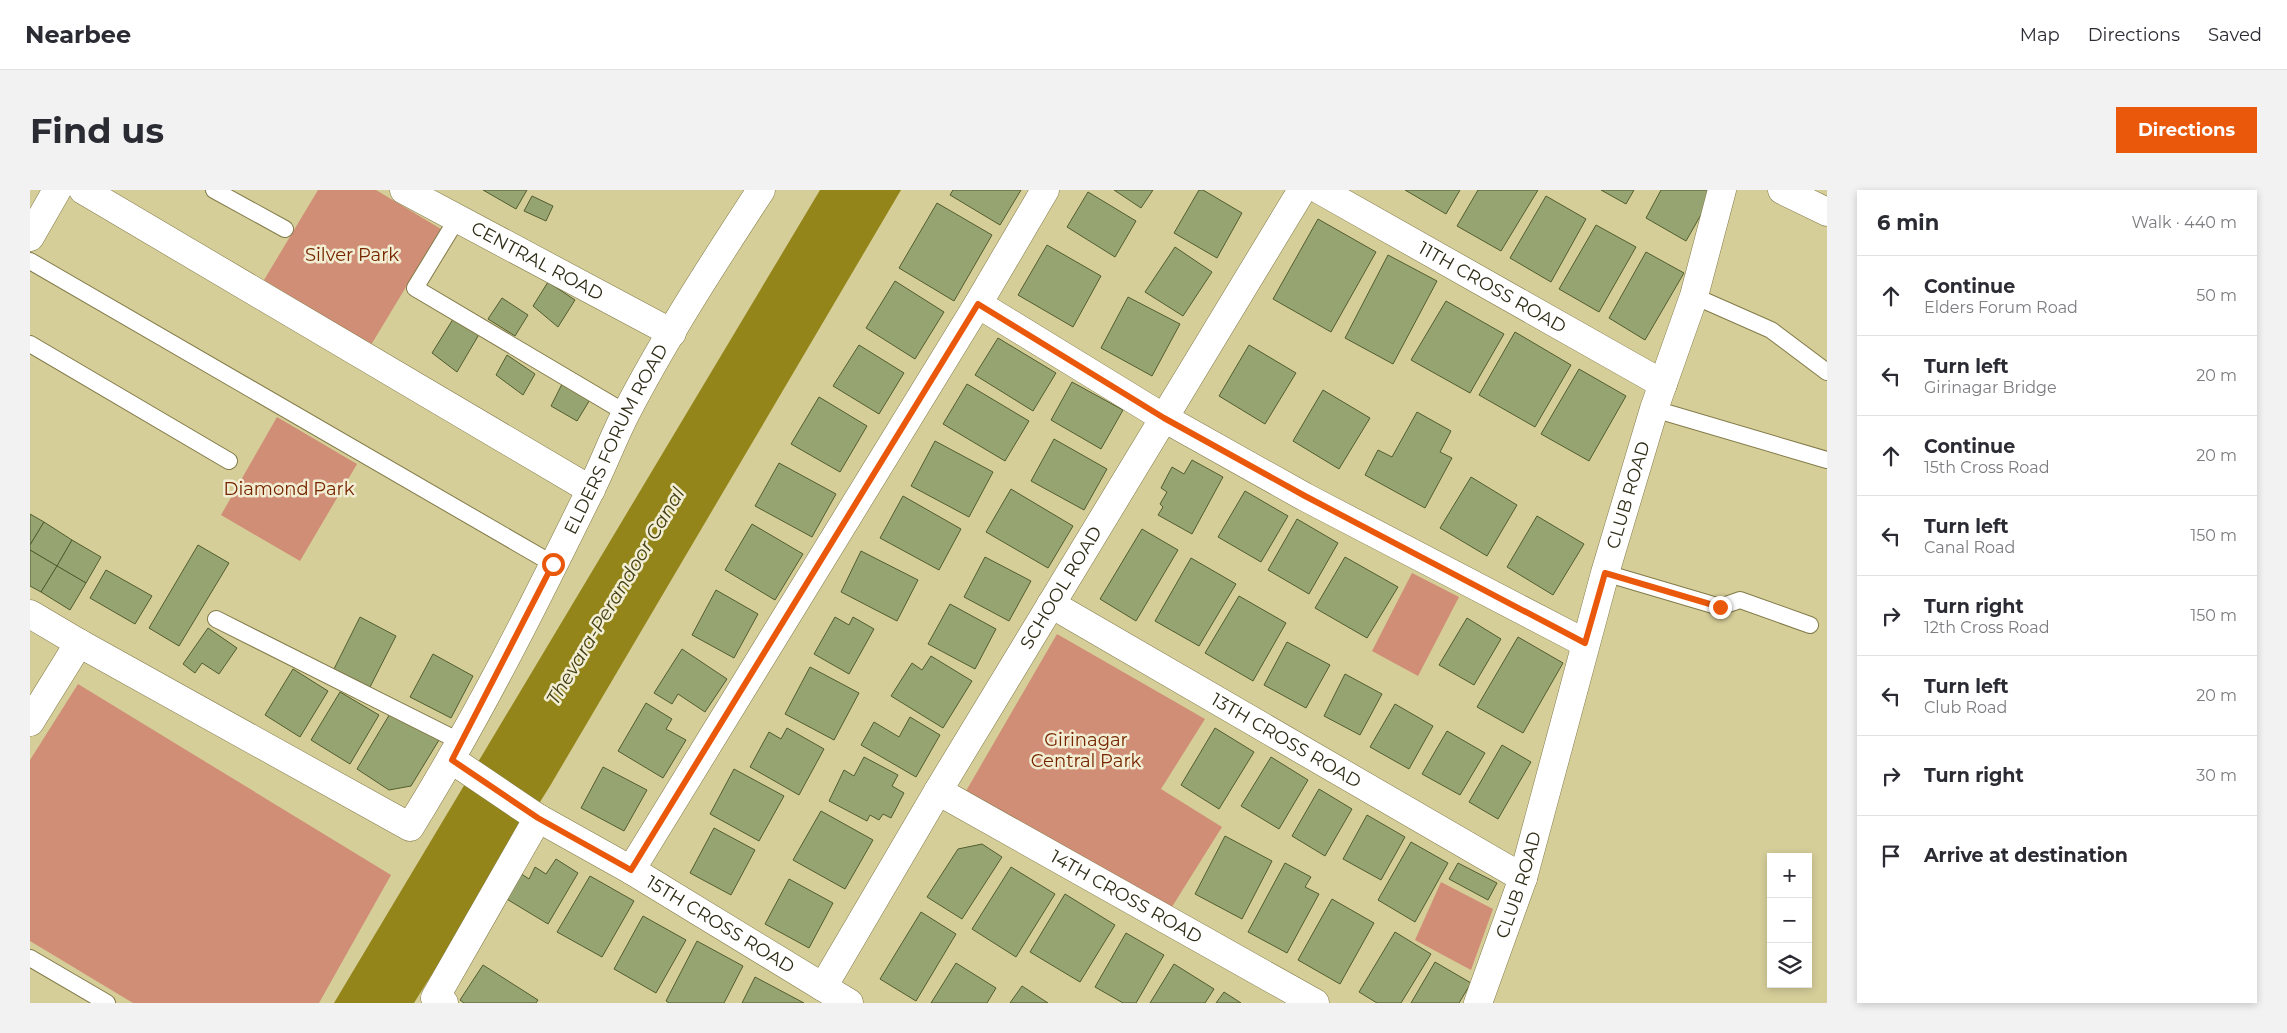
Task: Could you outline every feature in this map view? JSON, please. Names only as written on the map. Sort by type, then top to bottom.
[{"type":"street","points":[[30,237],[57,190]]},
{"type":"street","points":[[82,190],[591,490]]},
{"type":"street","name":"CENTRAL ROAD","points":[[404,190],[672,333]]},
{"type":"street","name":"ELDERS FORUM ROAD","points":[[79,643],[410,827],[457,751],[591,490],[626,413],[759,190]]},
{"type":"street","points":[[631,870],[978,304],[1045,190]]},
{"type":"street","name":"SCHOOL ROAD","points":[[823,987],[938,791],[1302,190]]},
{"type":"street","name":"11TH CROSS ROAD","points":[[1320,190],[1659,397]]},
{"type":"street","name":"CLUB ROAD","points":[[1478,1003],[1523,878],[1605,573],[1659,397],[1694,296],[1722,190]]},
{"type":"street","points":[[1782,190],[1827,212]]},
{"type":"street","points":[[978,304],[1164,418],[1305,496],[1585,643]]},
{"type":"street","name":"13TH CROSS ROAD","points":[[1051,604],[1523,878]]},
{"type":"street","points":[[30,614],[79,643],[30,722]]},
{"type":"street","name":"15TH CROSS ROAD","points":[[457,751],[538,818],[631,870],[850,1003]]},
{"type":"street","name":"14TH CROSS ROAD","points":[[938,791],[1315,1003]]},
{"type":"street","points":[[444,1003],[435,998],[538,818]]},
{"type":"lane","points":[[214,190],[285,228]]},
{"type":"lane","points":[[457,219],[415,288],[626,413]]},
{"type":"lane","points":[[30,261],[553,564]]},
{"type":"lane","points":[[1694,296],[1771,330],[1827,372]]},
{"type":"lane","points":[[30,344],[229,462]]},
{"type":"lane","points":[[1659,397],[1827,460]]},
{"type":"lane","points":[[1605,573],[1720,607],[1740,600],[1810,625]]},
{"type":"lane","points":[[216,619],[457,751]]},
{"type":"lane","points":[[30,958],[107,1003]]},
{"type":"green space","name":"Silver Park","points":[[318,190],[376,190],[441,229],[371,345],[264,280]]},
{"type":"green space","name":"Diamond Park","points":[[277,417],[357,464],[300,561],[221,515]]},
{"type":"green space","points":[[1412,573],[1459,597],[1418,676],[1372,651]]},
{"type":"green space","name":"Girinagar Central Park","points":[[1057,634],[1205,719],[1161,789],[1222,827],[1170,910],[966,791]]},
{"type":"green space","points":[[78,684],[391,875],[319,1003],[133,1003],[30,941],[30,760]]},
{"type":"green space","points":[[1441,882],[1493,909],[1471,970],[1415,940]]},
{"type":"water","name":"Thevara-Perandoor Canal","points":[[820,190],[901,190],[550,786],[414,1003],[334,1003]]},
{"type":"building","points":[[483,190],[527,190],[516,209]]},
{"type":"building","points":[[953,190],[1021,190],[1000,225],[950,195]]},
{"type":"building","points":[[1114,190],[1153,190],[1141,208]]},
{"type":"building","points":[[1199,190],[1203,190],[1242,213],[1217,258],[1174,233]]},
{"type":"building","points":[[1405,190],[1460,190],[1446,214]]},
{"type":"building","points":[[1478,190],[1538,190],[1501,251],[1457,226]]},
{"type":"building","points":[[1601,190],[1634,190],[1626,204]]},
{"type":"building","points":[[1661,190],[1715,190],[1686,241],[1646,218]]},
{"type":"building","points":[[1088,192],[1136,221],[1115,257],[1067,227]]},
{"type":"building","points":[[532,196],[553,206],[546,221],[524,211]]},
{"type":"building","points":[[1546,196],[1586,219],[1551,282],[1510,258]]},
{"type":"building","points":[[937,203],[992,235],[954,301],[899,268]]},
{"type":"building","points":[[1318,219],[1376,252],[1331,332],[1273,299]]},
{"type":"building","points":[[1596,225],[1636,247],[1599,312],[1559,289]]},
{"type":"building","points":[[1047,245],[1101,276],[1073,327],[1018,295]]},
{"type":"building","points":[[1175,247],[1212,272],[1183,316],[1145,292]]},
{"type":"building","points":[[1646,252],[1684,273],[1645,340],[1609,318]]},
{"type":"building","points":[[1388,255],[1437,281],[1393,364],[1345,338]]},
{"type":"building","points":[[895,281],[944,312],[915,359],[866,328]]},
{"type":"building","points":[[548,282],[575,300],[558,327],[533,306]]},
{"type":"building","points":[[1128,297],[1180,324],[1152,376],[1101,348]]},
{"type":"building","points":[[502,298],[528,315],[515,336],[488,319]]},
{"type":"building","points":[[1446,301],[1504,334],[1470,393],[1411,360]]},
{"type":"building","points":[[455,316],[481,331],[457,372],[432,353]]},
{"type":"building","points":[[1515,332],[1571,365],[1535,427],[1479,395]]},
{"type":"building","points":[[998,338],[1056,373],[1033,411],[975,375]]},
{"type":"building","points":[[859,345],[904,373],[879,414],[833,386]]},
{"type":"building","points":[[1249,345],[1296,373],[1265,424],[1219,396]]},
{"type":"building","points":[[507,355],[535,374],[523,395],[496,375]]},
{"type":"building","points":[[1579,369],[1626,396],[1589,461],[1541,434]]},
{"type":"building","points":[[564,380],[591,398],[577,421],[551,406]]},
{"type":"building","points":[[1072,382],[1123,410],[1101,449],[1051,420]]},
{"type":"building","points":[[967,384],[1029,421],[1005,461],[943,424]]},
{"type":"building","points":[[1323,390],[1370,418],[1339,469],[1293,441]]},
{"type":"building","points":[[819,397],[867,426],[840,472],[791,444]]},
{"type":"building","points":[[1417,412],[1451,431],[1440,452],[1452,458],[1425,508],[1365,475],[1378,450],[1392,457]]},
{"type":"building","points":[[1054,439],[1107,469],[1084,510],[1031,481]]},
{"type":"building","points":[[935,441],[993,472],[969,517],[911,486]]},
{"type":"building","points":[[1192,460],[1223,477],[1192,534],[1158,515],[1163,507],[1160,504],[1167,492],[1161,488],[1172,467],[1184,474]]},
{"type":"building","points":[[779,463],[836,494],[812,537],[755,506]]},
{"type":"building","points":[[1471,477],[1517,505],[1487,556],[1440,528]]},
{"type":"building","points":[[1011,489],[1073,526],[1048,568],[986,532]]},
{"type":"building","points":[[1245,491],[1288,516],[1261,562],[1218,537]]},
{"type":"building","points":[[903,496],[961,529],[939,570],[880,538]]},
{"type":"building","points":[[30,514],[44,522],[30,545]]},
{"type":"building","points":[[1537,516],[1584,544],[1553,595],[1507,567]]},
{"type":"building","points":[[1297,519],[1338,543],[1309,594],[1268,570]]},
{"type":"building","points":[[44,522],[72,540],[57,566],[30,550],[30,545]]},
{"type":"building","points":[[752,524],[803,554],[775,600],[725,570]]},
{"type":"building","points":[[1142,529],[1178,550],[1136,621],[1100,599]]},
{"type":"building","points":[[72,540],[101,557],[86,583],[57,566]]},
{"type":"building","points":[[198,545],[229,563],[179,646],[149,628]]},
{"type":"building","points":[[30,550],[57,566],[41,592],[30,586]]},
{"type":"building","points":[[861,551],[918,580],[897,621],[841,592]]},
{"type":"building","points":[[985,557],[1031,581],[1009,621],[964,597]]},
{"type":"building","points":[[1345,557],[1398,587],[1367,638],[1315,608]]},
{"type":"building","points":[[1191,558],[1236,584],[1199,646],[1155,621]]},
{"type":"building","points":[[57,566],[86,583],[70,610],[41,592]]},
{"type":"building","points":[[106,570],[152,596],[135,624],[90,598]]},
{"type":"building","points":[[716,590],[758,614],[734,658],[692,635]]},
{"type":"building","points":[[1239,596],[1286,623],[1253,681],[1205,653]]},
{"type":"building","points":[[950,604],[996,629],[975,669],[928,644]]},
{"type":"building","points":[[360,617],[396,636],[370,687],[334,669]]},
{"type":"building","points":[[835,617],[849,625],[853,617],[874,629],[849,674],[814,654]]},
{"type":"building","points":[[1467,618],[1501,639],[1474,685],[1439,665]]},
{"type":"building","points":[[208,628],[237,648],[219,674],[202,663],[195,673],[183,664]]},
{"type":"building","points":[[1518,637],[1563,663],[1523,733],[1477,707]]},
{"type":"building","points":[[1287,642],[1330,665],[1306,708],[1264,685]]},
{"type":"building","points":[[682,649],[727,679],[705,712],[678,694],[672,704],[654,693]]},
{"type":"building","points":[[433,654],[473,676],[451,718],[410,697]]},
{"type":"building","points":[[931,656],[972,681],[943,728],[891,696],[912,663],[922,670]]},
{"type":"building","points":[[810,667],[859,693],[834,740],[785,714]]},
{"type":"building","points":[[293,669],[328,691],[300,737],[265,715]]},
{"type":"building","points":[[1345,674],[1382,694],[1360,735],[1324,716]]},
{"type":"building","points":[[340,692],[379,715],[350,764],[311,740]]},
{"type":"building","points":[[646,703],[672,719],[666,729],[686,740],[663,778],[618,751]]},
{"type":"building","points":[[1395,704],[1433,726],[1409,769],[1370,747]]},
{"type":"building","points":[[391,712],[439,740],[411,786],[389,790],[357,769]]},
{"type":"building","points":[[910,717],[940,735],[916,777],[861,745],[874,722],[899,737]]},
{"type":"building","points":[[787,728],[824,749],[799,795],[750,767],[769,732],[781,739]]},
{"type":"building","points":[[1215,728],[1254,752],[1219,809],[1181,785]]},
{"type":"building","points":[[1447,731],[1485,753],[1460,795],[1422,774]]},
{"type":"building","points":[[1502,745],[1531,762],[1498,819],[1469,802]]},
{"type":"building","points":[[864,757],[898,775],[892,786],[904,793],[891,818],[883,814],[879,820],[870,815],[867,821],[829,801],[844,770],[854,776]]},
{"type":"building","points":[[1271,757],[1308,780],[1279,829],[1241,806]]},
{"type":"building","points":[[603,767],[647,790],[624,831],[581,808]]},
{"type":"building","points":[[734,769],[784,796],[759,841],[710,814]]},
{"type":"building","points":[[1319,789],[1352,809],[1325,856],[1292,836]]},
{"type":"building","points":[[821,811],[873,840],[845,889],[793,860]]},
{"type":"building","points":[[1367,815],[1405,837],[1381,880],[1343,859]]},
{"type":"building","points":[[714,828],[755,850],[731,895],[690,873]]},
{"type":"building","points":[[1225,836],[1272,861],[1242,919],[1195,894]]},
{"type":"building","points":[[1411,842],[1448,863],[1415,922],[1378,900]]},
{"type":"building","points":[[982,844],[1002,857],[962,919],[927,897],[958,849]]},
{"type":"building","points":[[556,859],[578,873],[548,924],[505,898],[520,873],[529,879],[535,867],[546,874]]},
{"type":"building","points":[[1285,863],[1311,877],[1305,887],[1319,894],[1287,953],[1248,932]]},
{"type":"building","points":[[1458,863],[1497,883],[1488,900],[1449,879]]},
{"type":"building","points":[[1011,867],[1055,894],[1016,957],[972,929]]},
{"type":"building","points":[[590,876],[634,901],[602,957],[557,932]]},
{"type":"building","points":[[789,879],[833,903],[809,948],[765,924]]},
{"type":"building","points":[[1065,894],[1115,925],[1080,982],[1030,952]]},
{"type":"building","points":[[1332,899],[1374,923],[1340,984],[1298,960]]},
{"type":"building","points":[[921,912],[956,934],[916,1001],[880,979]]},
{"type":"building","points":[[643,916],[686,940],[656,993],[614,969]]},
{"type":"building","points":[[1395,932],[1431,954],[1401,1003],[1377,1003],[1359,992]]},
{"type":"building","points":[[1126,933],[1164,955],[1136,1003],[1123,1003],[1095,987]]},
{"type":"building","points":[[697,941],[743,966],[724,1003],[669,1003],[666,1001]]},
{"type":"building","points":[[1435,962],[1471,983],[1459,1003],[1411,1003]]},
{"type":"building","points":[[956,963],[996,988],[987,1003],[931,1003]]},
{"type":"building","points":[[1174,964],[1214,989],[1205,1003],[1150,1003]]},
{"type":"building","points":[[483,965],[538,1000],[536,1003],[464,1003],[460,1000]]},
{"type":"building","points":[[755,977],[804,1003],[742,1003]]},
{"type":"building","points":[[1022,986],[1048,1003],[1010,1003]]},
{"type":"building","points":[[1224,992],[1241,1003],[1216,1003]]},
{"type":"route","points":[[553,564],[452,760],[538,818],[631,870],[978,304],[1164,418],[1305,496],[1585,643],[1605,573],[1720,607]]}]
